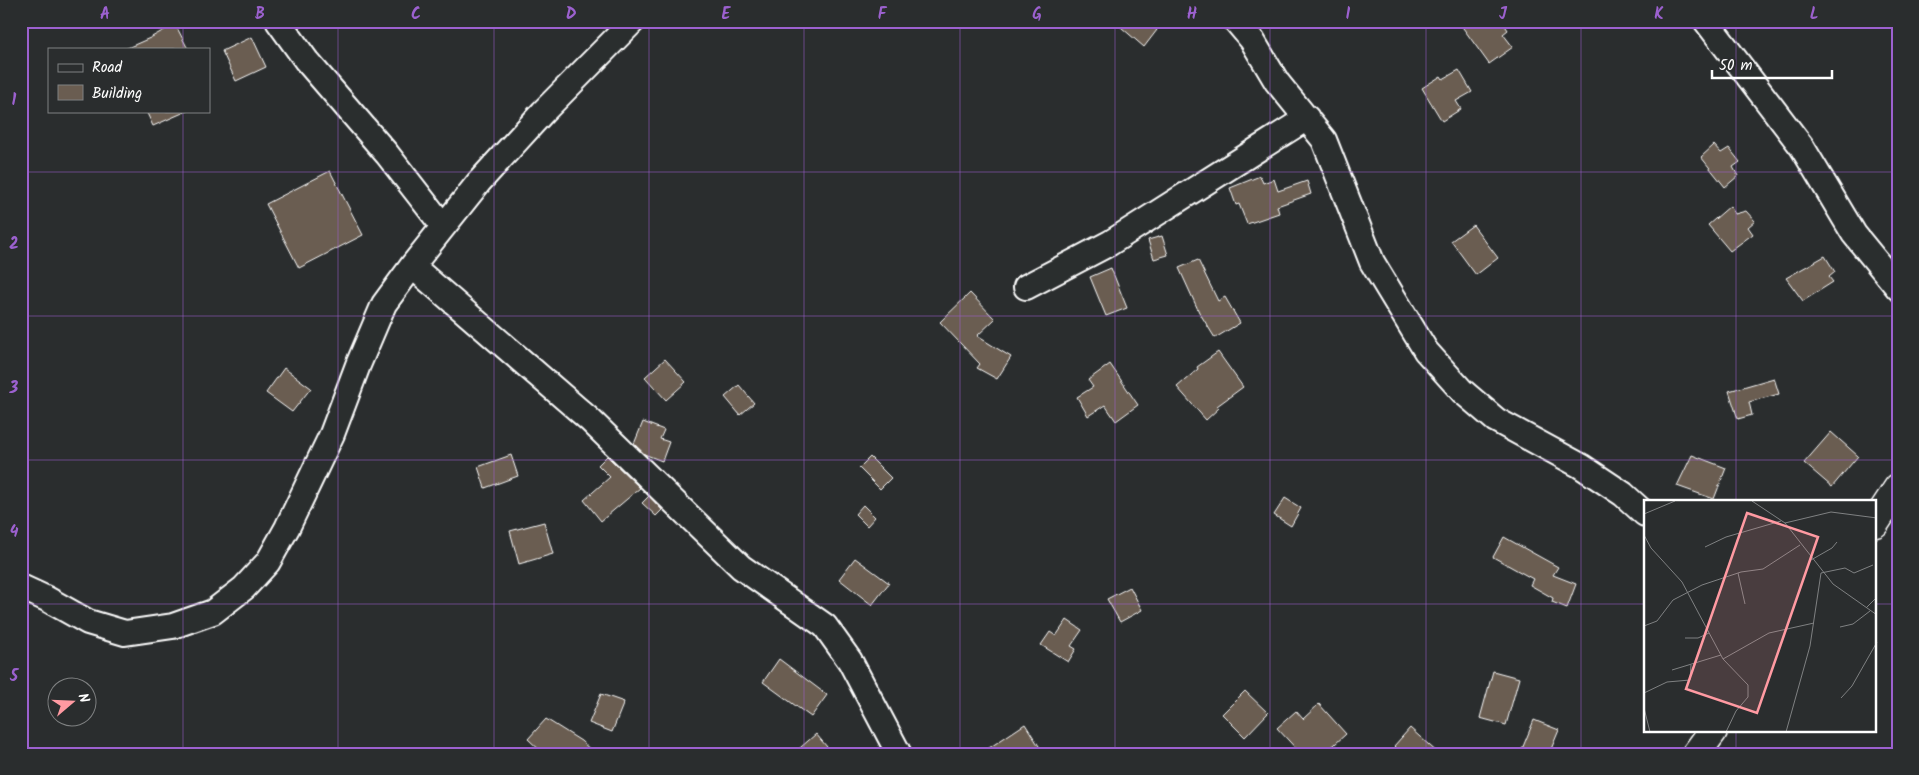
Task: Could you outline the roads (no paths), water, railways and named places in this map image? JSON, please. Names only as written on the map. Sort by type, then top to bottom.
[{"type":"main road","points":[[1876,521],[1898,488]]},
{"type":"main road","points":[[1696,754],[1712,732]]},
{"type":"street","points":[[278,21],[306,60],[387,154],[443,226]]},
{"type":"street","points":[[1236,21],[1252,40],[1278,82],[1324,140],[1372,262],[1426,351],[1462,391],[1496,420],[1581,466],[1624,494],[1644,513]]},
{"type":"street","points":[[1706,21],[1802,146],[1854,234],[1898,288]]},
{"type":"street","points":[[21,587],[88,622],[126,633],[173,626],[213,612],[244,588],[268,562],[287,528],[332,434],[384,304],[479,182],[620,26]]},
{"type":"street","points":[[1026,287],[1110,243],[1306,118]]},
{"type":"street","points":[[412,266],[590,420],[741,567],[824,626],[850,661],[899,754]]}]
